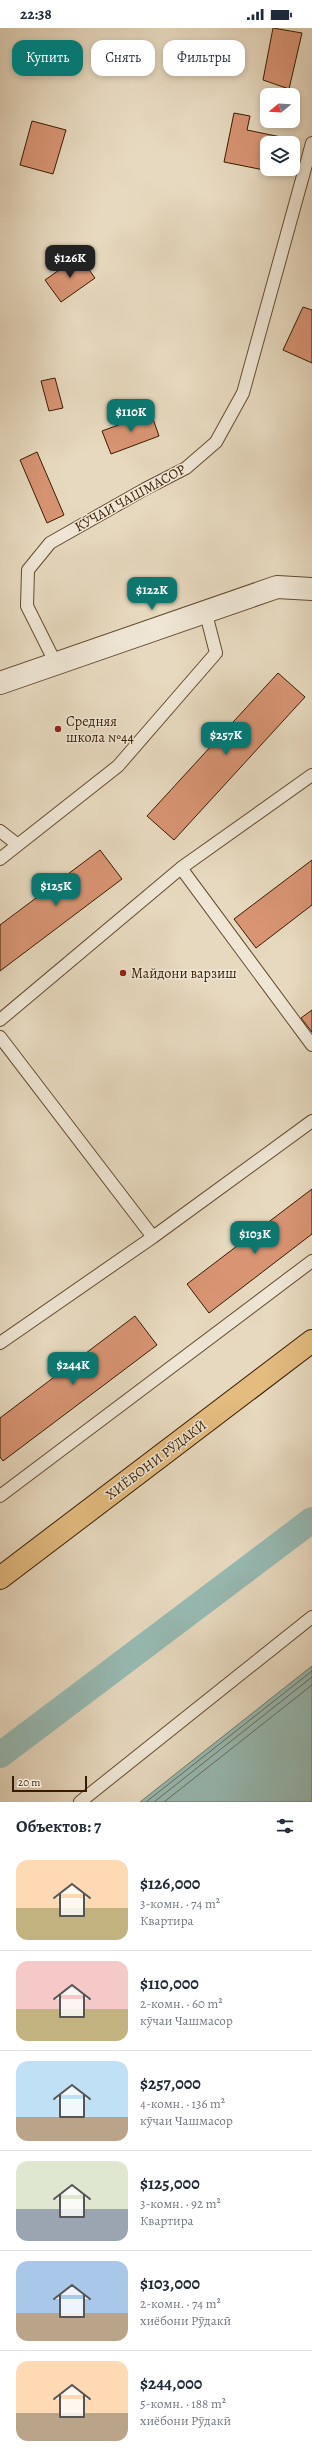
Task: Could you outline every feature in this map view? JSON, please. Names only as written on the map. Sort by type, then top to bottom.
[{"type":"highway","name":"ХИЁБОНИ РӮДАКӢ","points":[[0,1578],[312,1341]]},
{"type":"street","points":[[0,683],[205,610],[277,587],[312,589]]},
{"type":"lane","name":"КӮЧАИ ЧАШМАСОР","points":[[56,664],[28,606],[28,570],[50,543],[145,489],[186,468],[216,442],[244,393],[312,143]]},
{"type":"lane","points":[[0,859],[118,766],[216,653],[205,610]]},
{"type":"lane","points":[[0,1020],[181,868],[312,775]]},
{"type":"lane","points":[[0,831],[18,845]]},
{"type":"lane","points":[[181,868],[312,1045]]},
{"type":"lane","points":[[0,1037],[153,1237]]},
{"type":"lane","points":[[0,1343],[153,1237],[312,1121]]},
{"type":"lane","points":[[0,1496],[312,1261]]},
{"type":"lane","points":[[80,1802],[312,1617]]},
{"type":"water","points":[[312,1666],[312,1802],[140,1802]]},
{"type":"building","points":[[273,28],[302,33],[289,88],[263,80]]},
{"type":"building","points":[[234,113],[250,116],[247,130],[276,136],[260,136],[260,169],[224,162]]},
{"type":"building","points":[[32,121],[66,130],[53,174],[20,165]]},
{"type":"building","points":[[79,256],[95,278],[61,302],[45,280]]},
{"type":"building","points":[[303,307],[312,310],[312,363],[283,350]]},
{"type":"building","points":[[55,378],[63,408],[49,411],[41,381]]},
{"type":"building","points":[[151,413],[159,436],[111,454],[102,431]]},
{"type":"building","points":[[37,452],[64,515],[47,523],[20,460]]},
{"type":"building","points":[[278,673],[305,697],[174,840],[147,816]]},
{"type":"building","points":[[100,850],[122,879],[0,971],[0,925]]},
{"type":"building","points":[[312,860],[312,905],[256,948],[234,919]]},
{"type":"building","points":[[312,1010],[312,1032],[301,1018]]},
{"type":"building","points":[[312,1189],[312,1234],[209,1313],[187,1284]]},
{"type":"building","points":[[135,1316],[157,1345],[3,1461],[0,1457],[0,1418]]},
{"type":"waterway","points":[[0,1755],[312,1520]]},
{"type":"place","name":"Средняя школа №44","points":[[58,729]]},
{"type":"place","name":"Майдони варзиш","points":[[123,973]]}]
